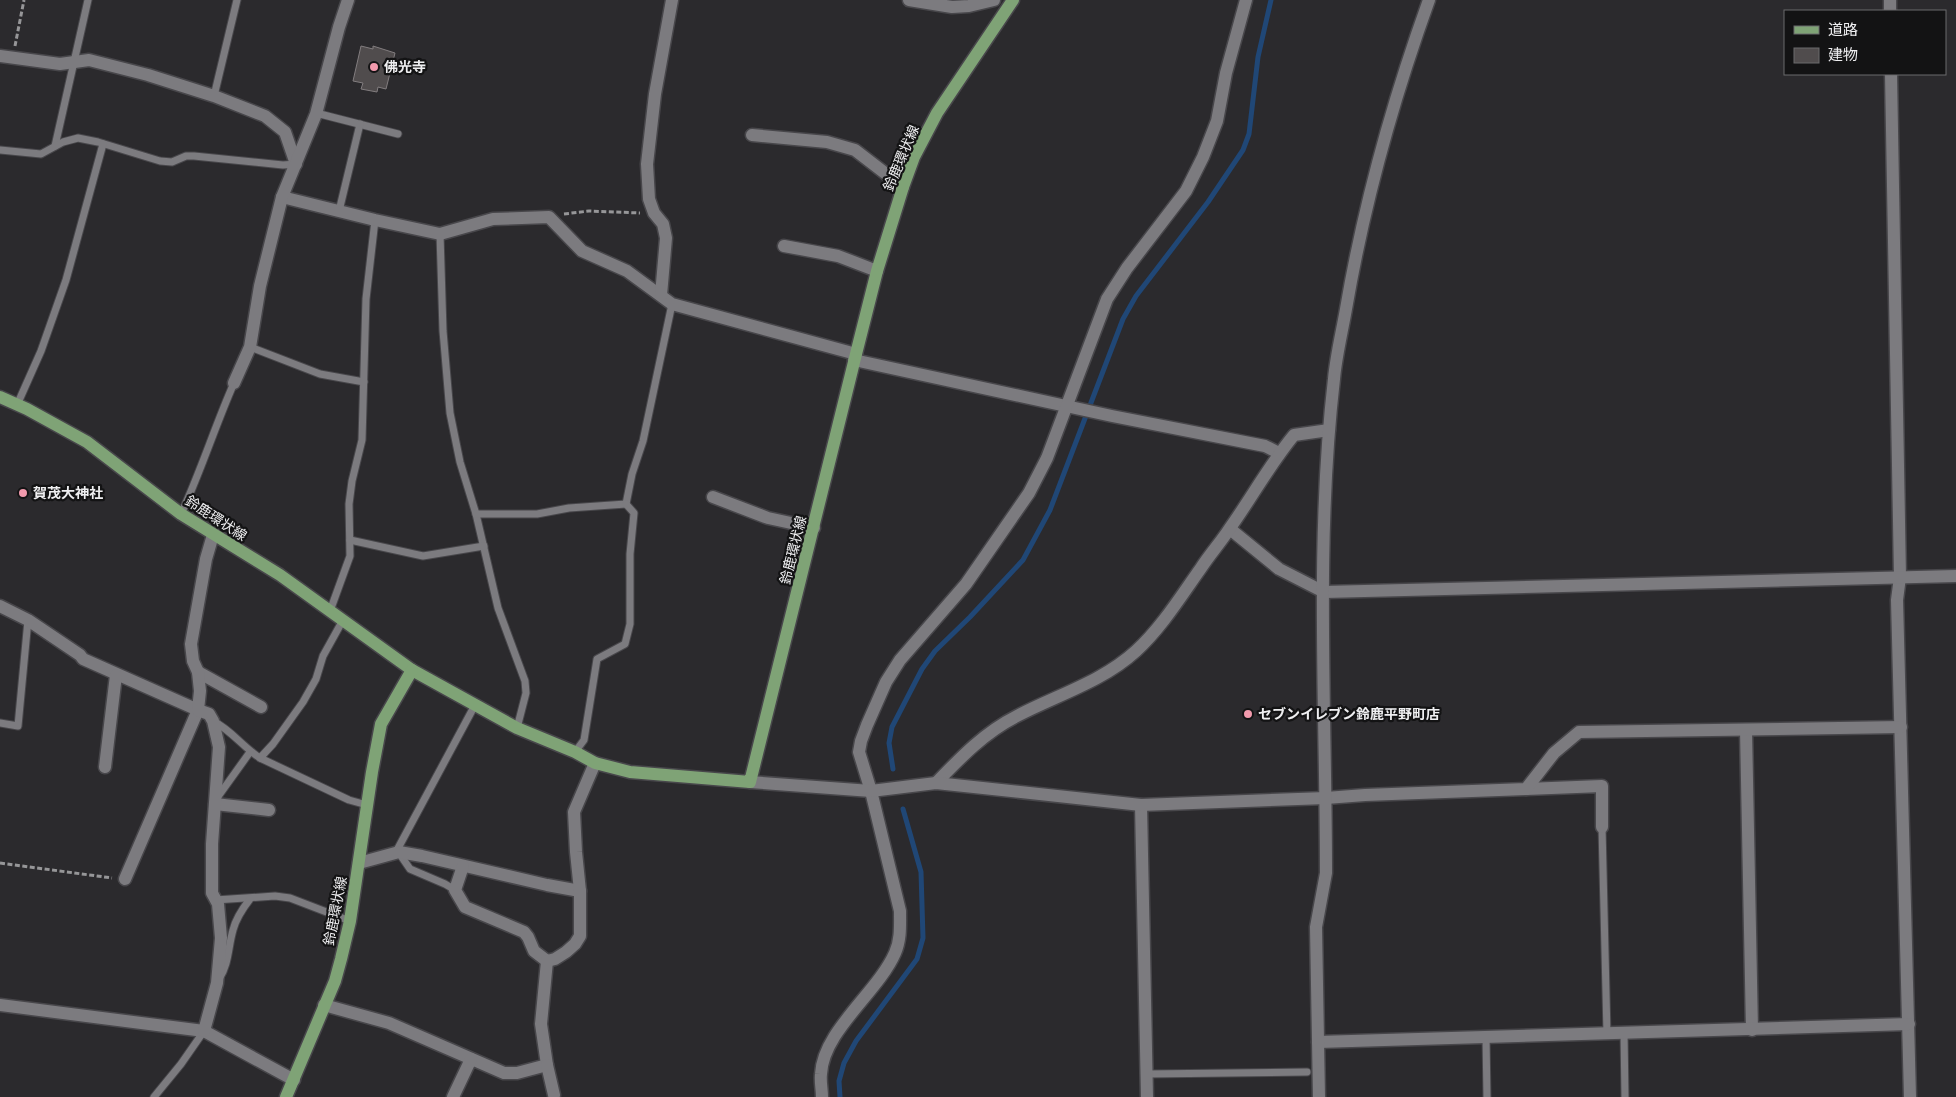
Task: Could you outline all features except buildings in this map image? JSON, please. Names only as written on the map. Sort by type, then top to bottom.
[{"type":"main road","name":"鈴鹿環状線","points":[[0,398],[18,405],[87,442],[181,514],[280,575],[412,670],[516,728],[575,752],[595,763],[630,772],[750,782],[855,357],[903,187],[914,157],[938,113],[1013,0]]},
{"type":"main road","name":"鈴鹿環状線","points":[[286,1097],[335,981],[350,920],[381,724],[412,670]]},
{"type":"street","points":[[234,383],[250,347],[260,286],[282,197],[316,113],[348,0]]},
{"type":"street","points":[[661,295],[666,238],[663,224],[654,213],[649,199],[646,164],[655,94],[672,0]]},
{"type":"street","points":[[909,0],[952,7],[969,6],[994,0]]},
{"type":"street","points":[[822,1097],[821,1072],[826,1054],[835,1037],[879,979],[896,953],[900,931],[900,911],[871,791],[859,752],[867,725],[886,682],[900,660],[917,638],[966,584],[1029,493],[1071,407],[1107,299],[1114,286],[1186,191],[1203,157],[1217,120],[1226,73],[1246,0]]},
{"type":"street","points":[[1319,1097],[1316,927],[1326,873],[1324,513],[1334,377],[1353,270],[1369,199],[1410,52],[1429,0]]},
{"type":"street","points":[[6,57],[60,64],[88,60],[148,75],[214,96],[265,116],[285,132],[296,164]]},
{"type":"street","points":[[1891,75],[1900,577],[1897,600],[1910,1097]]},
{"type":"street","points":[[752,135],[827,142],[855,150],[903,187]]},
{"type":"street","points":[[282,197],[440,234],[494,219],[549,217],[582,251],[627,271],[672,304],[855,357],[1112,416],[1265,446],[1279,453]]},
{"type":"street","points":[[784,246],[838,256],[878,271]]},
{"type":"street","points":[[936,782],[961,756],[996,728],[1047,701],[1093,681],[1135,652],[1169,613],[1230,530],[1279,453],[1294,435],[1329,430]]},
{"type":"street","points":[[713,497],[768,518],[814,528]]},
{"type":"street","points":[[1230,530],[1279,569],[1324,592],[1956,576]]},
{"type":"street","points":[[125,879],[198,710],[200,691],[198,672],[193,661],[192,644],[206,559],[213,535]]},
{"type":"street","points":[[0,606],[28,620],[80,655],[83,659],[209,714],[213,721],[219,747],[212,893],[214,900],[218,904],[221,938],[217,983],[204,1031]]},
{"type":"street","points":[[198,672],[262,707]]},
{"type":"street","points":[[105,767],[116,675]]},
{"type":"street","points":[[1526,789],[1554,753],[1580,732],[1901,727]]},
{"type":"street","points":[[1746,730],[1752,1030]]},
{"type":"street","points":[[547,961],[555,959],[566,952],[575,944],[580,936],[580,891],[574,812],[595,763]]},
{"type":"street","points":[[750,782],[871,791],[936,782],[1141,805],[1602,786],[1604,825],[1602,827]]},
{"type":"street","points":[[215,802],[269,810]]},
{"type":"street","points":[[1141,805],[1147,1097]]},
{"type":"street","points":[[359,863],[398,852],[546,886],[580,891]]},
{"type":"street","points":[[463,866],[455,890],[465,907],[524,932],[534,951],[547,961]]},
{"type":"street","points":[[547,961],[541,1024],[554,1095]]},
{"type":"street","points":[[0,1005],[204,1031],[294,1080]]},
{"type":"street","points":[[324,1005],[389,1023],[504,1072],[516,1073],[547,1065]]},
{"type":"street","points":[[1318,1042],[1908,1024]]},
{"type":"street","points":[[453,1097],[471,1059]]},
{"type":"lane","points":[[55,146],[76,61],[88,0]]},
{"type":"lane","points":[[214,96],[237,0]]},
{"type":"lane","points":[[316,113],[398,134]]},
{"type":"lane","points":[[339,211],[360,124]]},
{"type":"lane","points":[[0,150],[41,154],[63,142],[78,138],[160,161],[172,162],[194,156],[283,166],[296,164]]},
{"type":"lane","points":[[18,405],[41,351],[66,280],[104,144]]},
{"type":"lane","points":[[330,610],[348,566],[350,556],[349,504],[352,481],[362,440],[366,299],[374,220]]},
{"type":"lane","points":[[440,234],[443,332],[450,413],[460,462],[476,514],[498,608],[525,682],[526,694],[516,728]]},
{"type":"lane","points":[[626,504],[632,474],[643,441],[672,304]]},
{"type":"lane","points":[[250,347],[320,374],[364,382]]},
{"type":"lane","points":[[181,514],[197,479],[219,417],[234,383]]},
{"type":"lane","points":[[476,514],[537,514],[569,508],[626,504]]},
{"type":"lane","points":[[575,752],[584,740],[597,659],[625,644],[630,624],[630,554],[634,513],[626,504]]},
{"type":"lane","points":[[350,540],[423,556],[484,546]]},
{"type":"lane","points":[[0,723],[18,726],[28,620]]},
{"type":"lane","points":[[260,758],[273,744],[316,679],[323,656],[343,620]]},
{"type":"lane","points":[[455,890],[410,868],[398,852],[475,705]]},
{"type":"lane","points":[[213,721],[226,727],[250,752],[260,758],[349,800],[367,805]]},
{"type":"lane","points":[[215,802],[250,752]]},
{"type":"lane","points":[[1602,827],[1607,1034]]},
{"type":"lane","points":[[214,900],[275,896],[290,898],[350,920]]},
{"type":"lane","points":[[217,983],[225,970],[233,928],[242,909],[250,899]]},
{"type":"lane","points":[[154,1097],[181,1064],[204,1031]]},
{"type":"lane","points":[[1624,1033],[1625,1097]]},
{"type":"lane","points":[[1486,1038],[1487,1097]]},
{"type":"lane","points":[[1147,1074],[1307,1072]]},
{"type":"path","points":[[6,57],[24,0]]},
{"type":"path","points":[[549,217],[589,211],[654,213]]},
{"type":"path","points":[[0,863],[125,879]]},
{"type":"waterway","points":[[893,769],[889,743],[892,727],[922,669],[935,651],[970,617],[1023,560],[1050,510],[1123,319],[1136,296],[1208,202],[1243,150],[1249,134],[1258,57],[1271,0]]},
{"type":"waterway","points":[[840,1097],[839,1081],[844,1063],[856,1041],[917,959],[923,938],[921,872],[903,809]]},
{"type":"place","name":"佛光寺","points":[[374,67]]},
{"type":"place","name":"賀茂大神社","points":[[23,493]]},
{"type":"place","name":"セブンイレブン鈴鹿平野町店","points":[[1248,714]]}]
